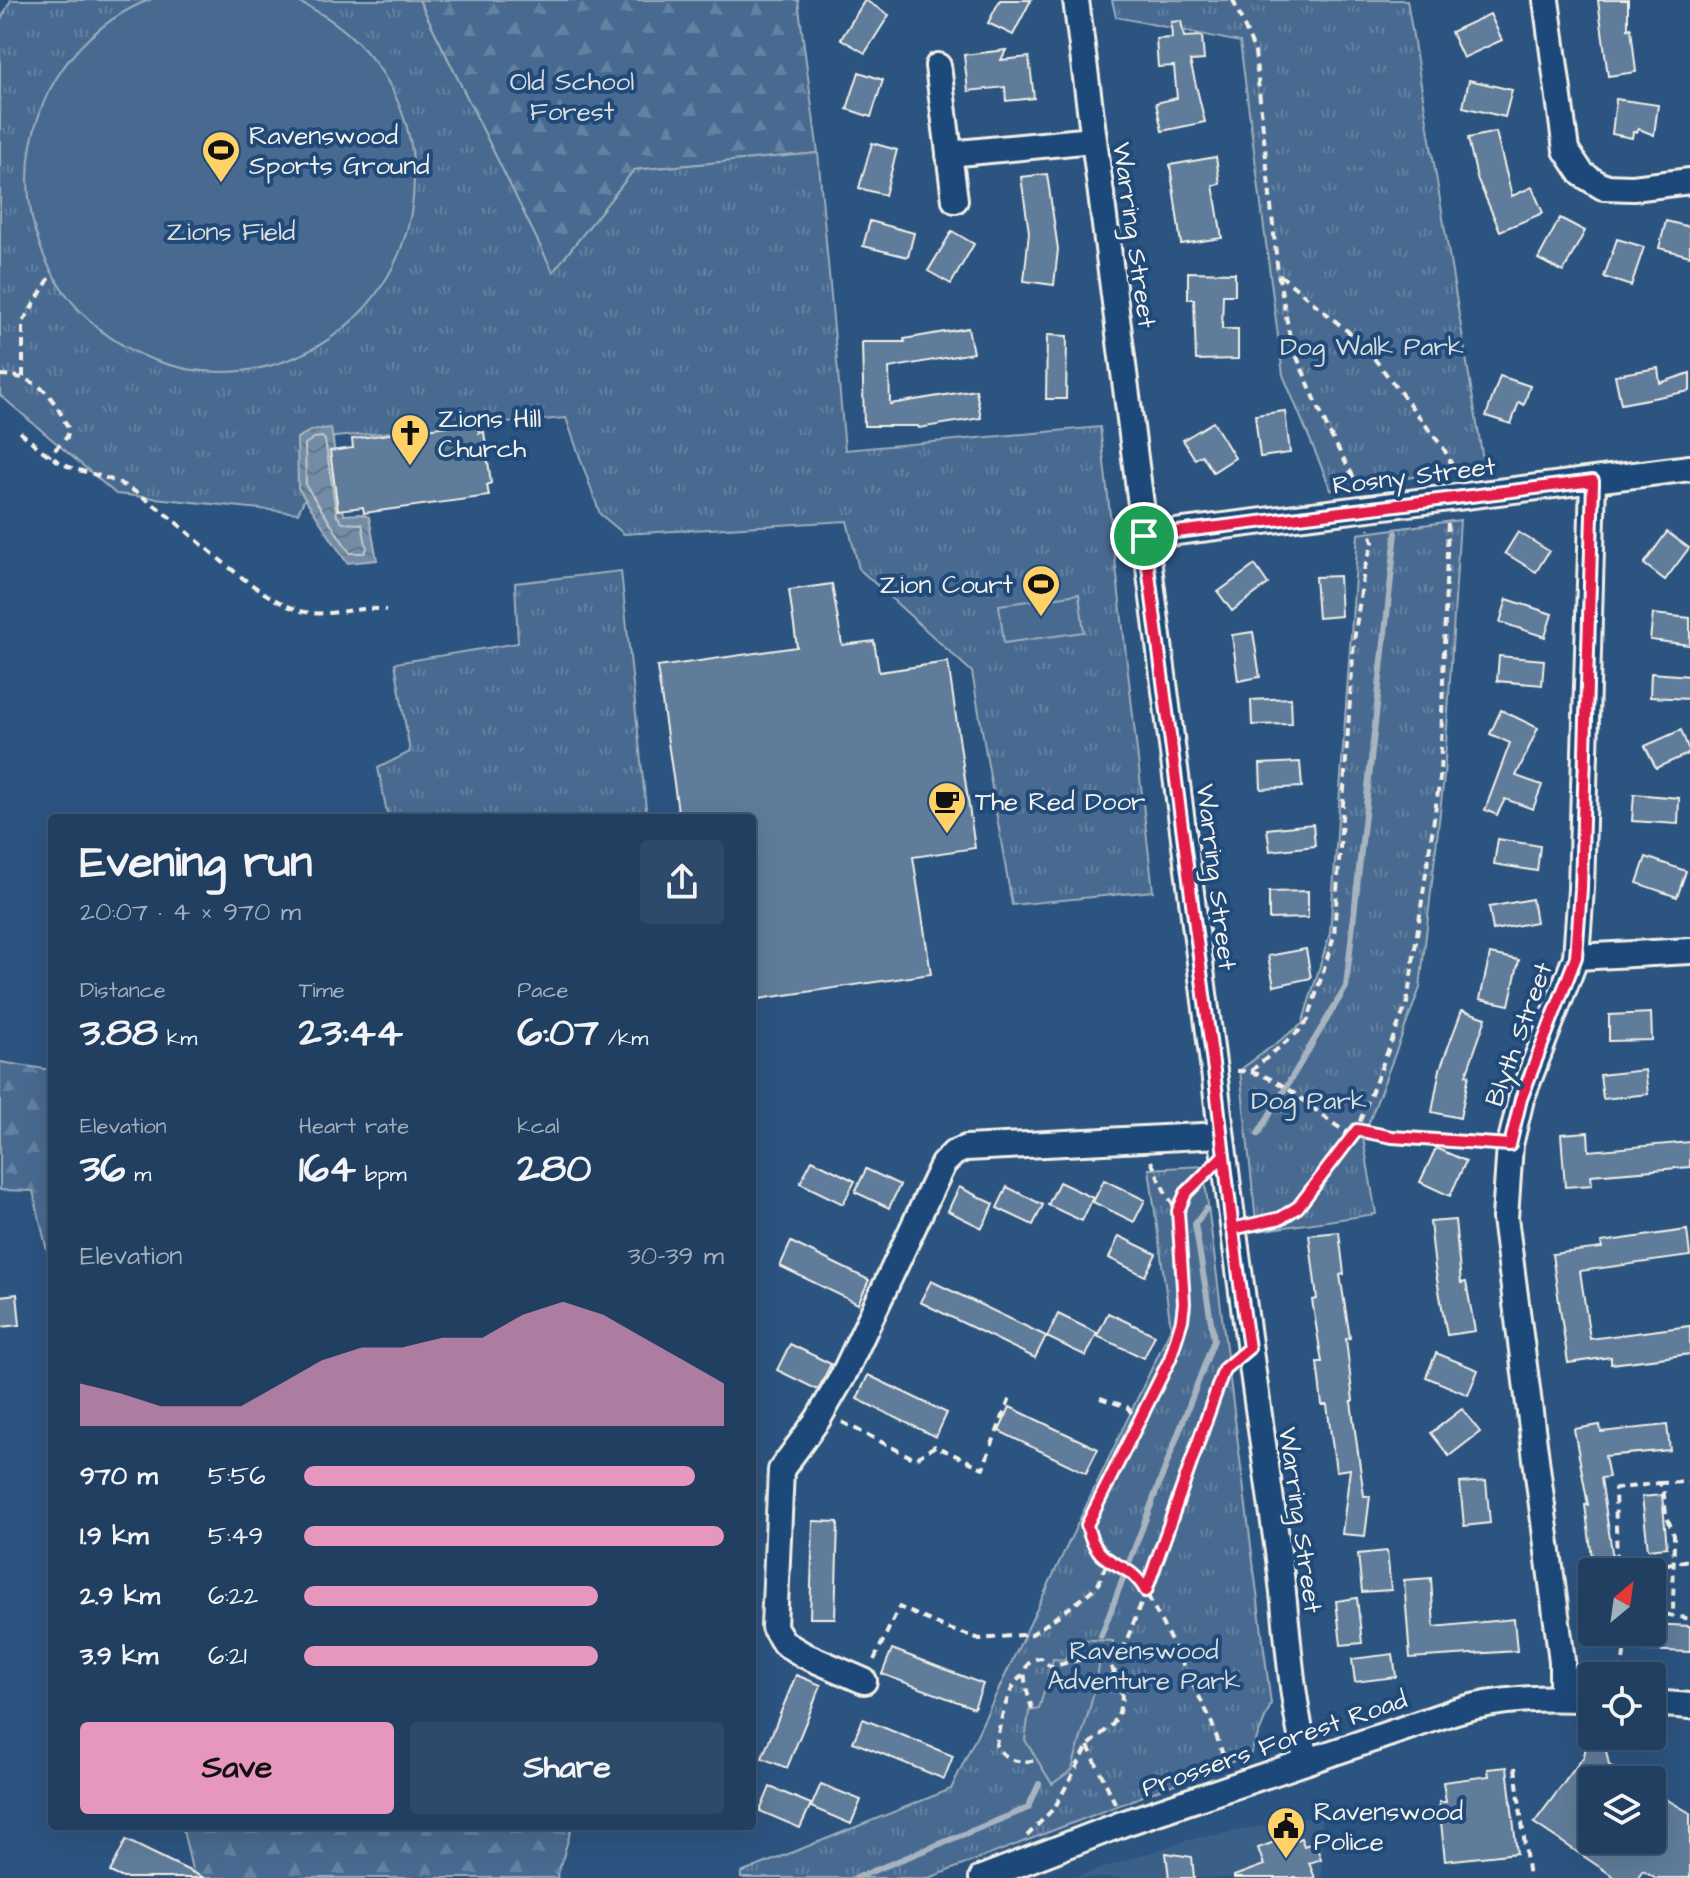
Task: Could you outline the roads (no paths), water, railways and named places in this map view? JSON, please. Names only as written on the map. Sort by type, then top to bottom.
[{"type":"street","name":"Warring Street","points":[[1076,0],[1232,1229],[1278,1553],[1299,1730],[1307,1761]]},
{"type":"street","points":[[1546,0],[1566,150],[1582,174],[1603,187],[1633,188],[1690,181]]},
{"type":"street","points":[[938,66],[955,200]]},
{"type":"street","points":[[949,154],[1093,140]]},
{"type":"street","name":"Rosny Street","points":[[1144,536],[1690,468]]},
{"type":"street","name":"Blyth Street","points":[[1562,1698],[1562,1661],[1505,1218],[1510,1145],[1521,1099],[1576,957],[1582,873],[1593,481]]},
{"type":"street","points":[[1576,957],[1690,951]]},
{"type":"street","points":[[864,1681],[784,1643],[774,1627],[781,1470],[843,1376],[943,1164],[954,1153],[966,1148],[1146,1139],[1222,1145]]},
{"type":"street","name":"Prossers Forest Road","points":[[982,1878],[1122,1824],[1486,1703],[1531,1697],[1578,1699]]},
{"type":"street","points":[[1666,1704],[1690,1706]]},
{"type":"water","points":[[331,428],[344,515],[369,517],[377,560],[347,563],[298,488],[297,438],[312,430]]},
{"type":"waterway","points":[[1258,1134],[1346,987],[1396,533]]},
{"type":"waterway","points":[[1101,1636],[1214,1340],[1195,1224],[1206,1209]]},
{"type":"waterway","points":[[856,1878],[1028,1808],[1039,1784]]},
{"type":"place","name":"Ravenswood Sports Ground","points":[[221,184]]},
{"type":"place","name":"Zions Hill Church","points":[[410,467]]},
{"type":"place","name":"Zion Court","points":[[1041,618]]},
{"type":"place","name":"The Red Door","points":[[947,835]]},
{"type":"place","name":"Ravenswood Police","points":[[1286,1860]]},
{"type":"park label","name":"Old School Forest","points":[[572,96]]},
{"type":"park label","name":"Zions Field","points":[[231,231]]},
{"type":"park label","name":"Dog Walk Park","points":[[1372,346]]},
{"type":"park label","name":"Dog Park","points":[[1309,1100]]},
{"type":"park label","name":"Ravenswood Adventure Park","points":[[1144,1665]]}]
